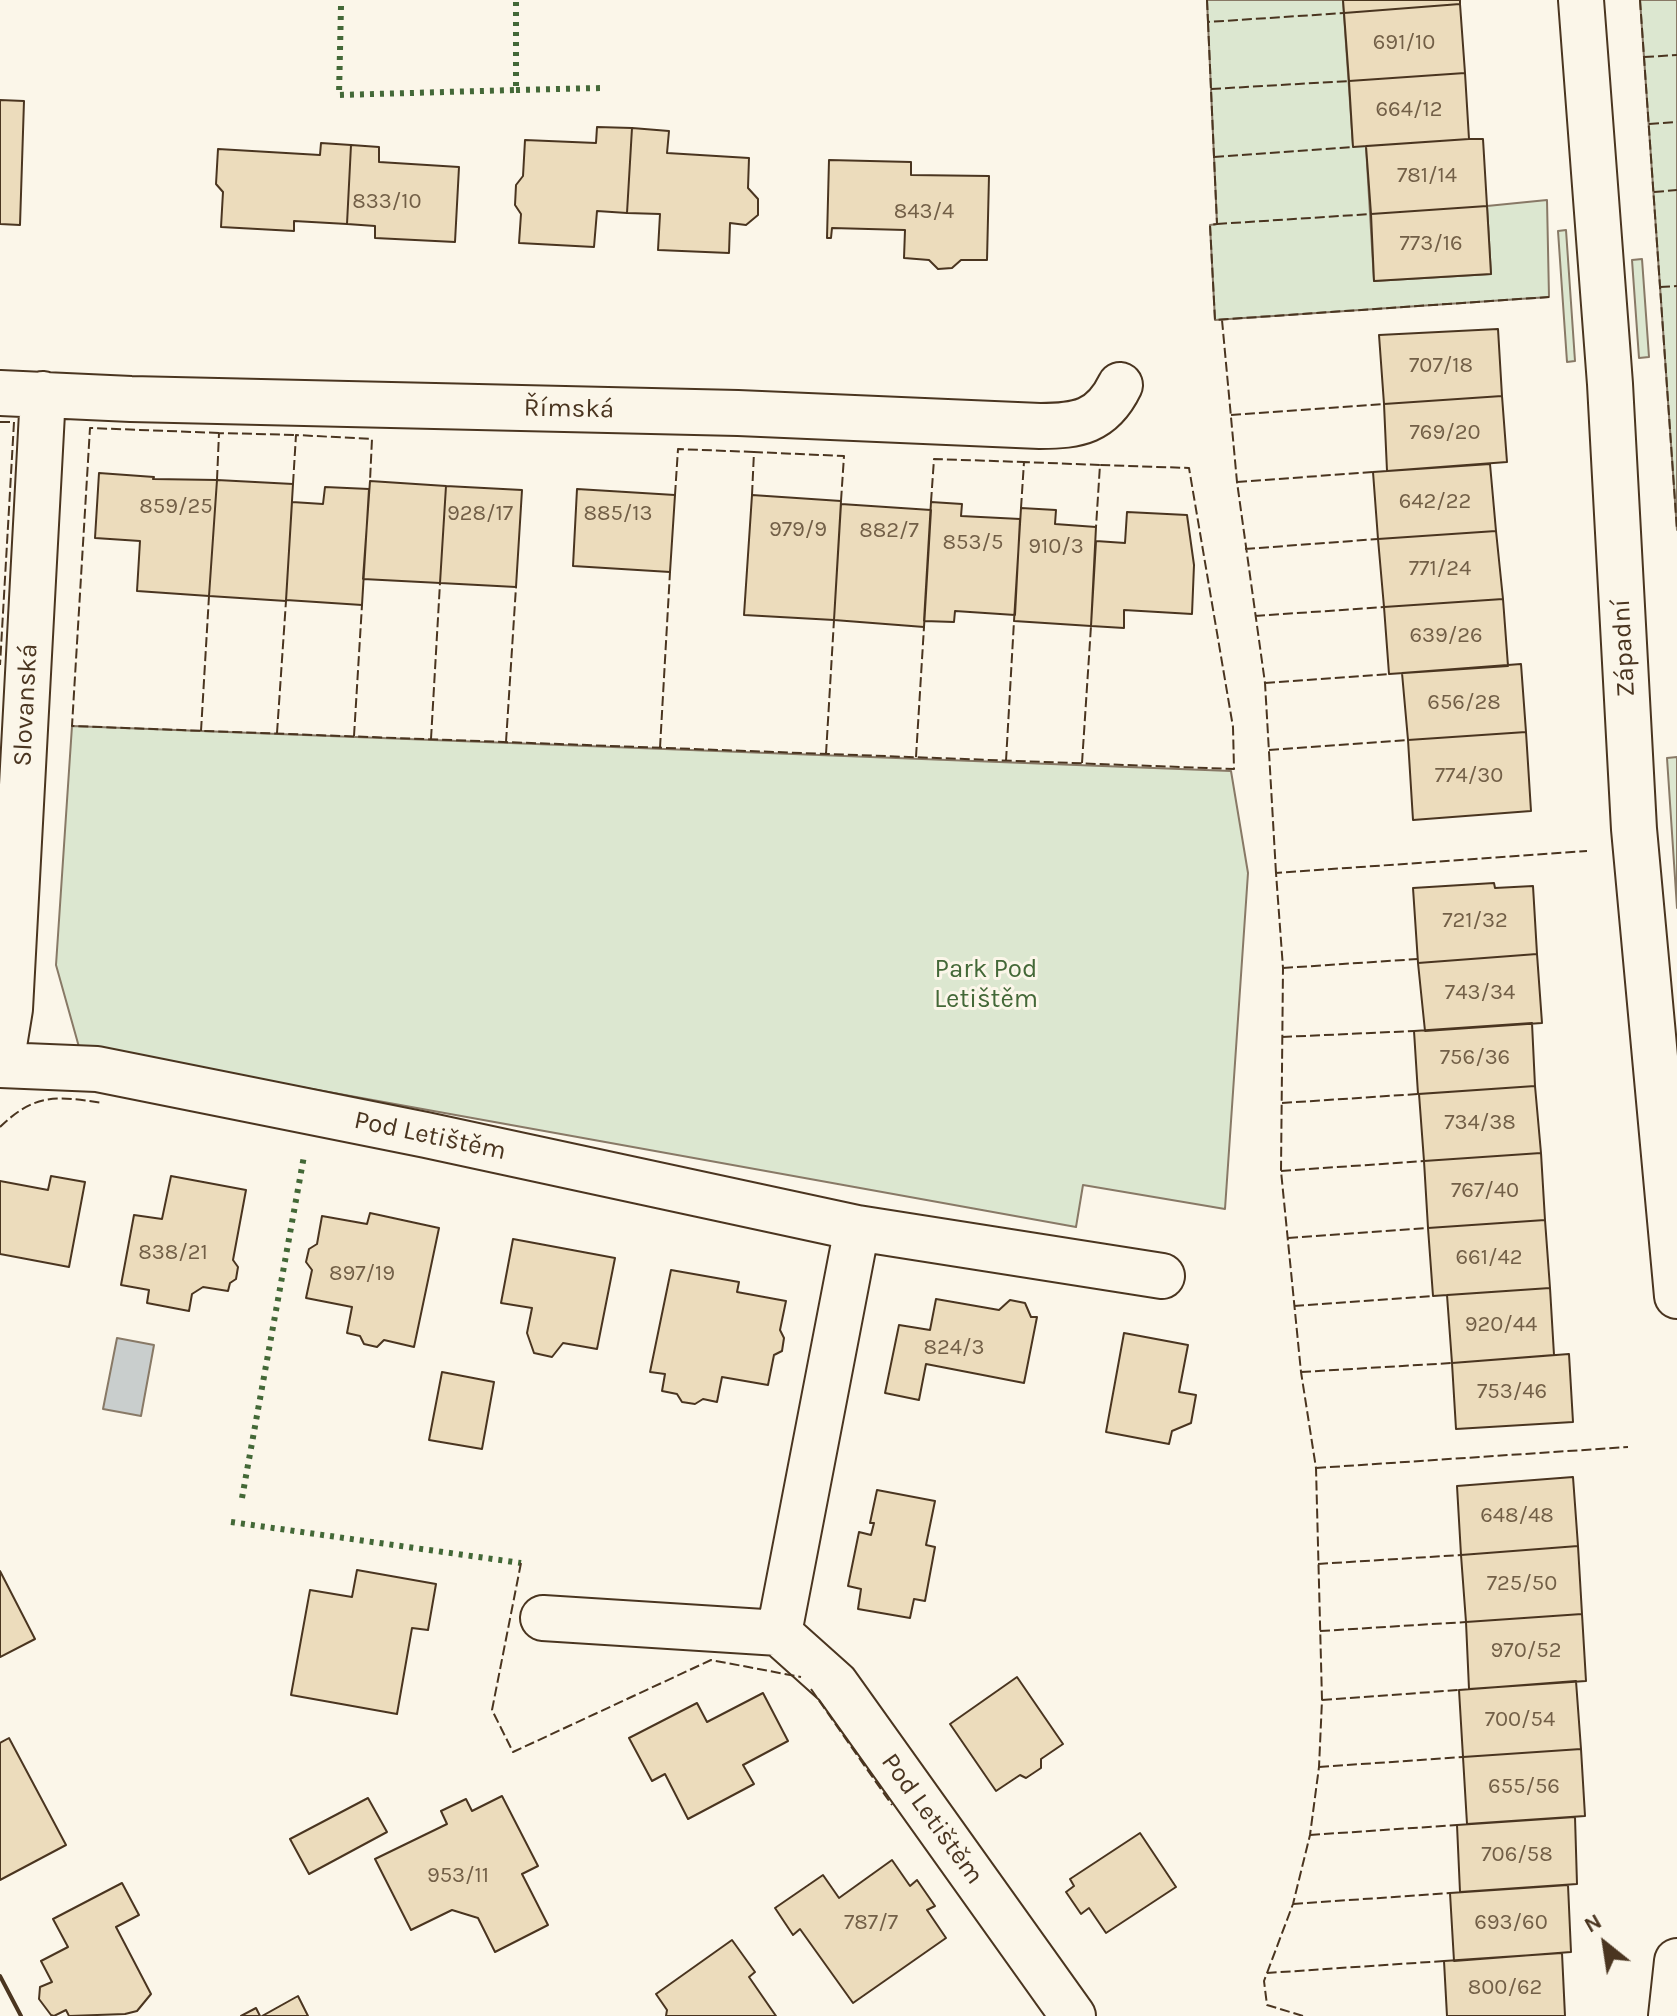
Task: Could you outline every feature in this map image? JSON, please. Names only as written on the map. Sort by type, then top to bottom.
[{"type":"street","name":"Západní","points":[[1581,0],[1610,384],[1634,829],[1677,1296]]},
{"type":"street","name":"Římská","points":[[0,393],[131,399],[738,413],[1051,426],[1082,422],[1100,413],[1112,401],[1120,385]]},
{"type":"street","name":"Slovanská","points":[[1,1064],[10,1009],[43,394]]},
{"type":"street","name":"Pod Letištěm","points":[[1,1064],[97,1069],[457,1141],[857,1228],[1162,1276]]},
{"type":"street","points":[[543,1618],[779,1633],[857,1228]]},
{"type":"street","name":"Pod Letištěm","points":[[779,1633],[836,1684],[1073,2016]]},
{"type":"street","points":[[1671,2016],[1677,1961]]},
{"type":"green space","points":[[1207,0],[1343,0],[1353,146],[1366,146],[1374,281],[1491,274],[1487,206],[1547,200],[1549,297],[1215,320],[1210,225],[1217,224]]},
{"type":"green space","points":[[1640,0],[1677,0],[1677,530]]},
{"type":"green space","points":[[1566,230],[1575,361],[1567,362],[1558,231]]},
{"type":"green space","points":[[1642,259],[1649,357],[1639,358],[1632,260]]},
{"type":"green space","name":"Park Pod Letištěm","points":[[72,726],[1231,771],[1248,873],[1225,1209],[1083,1185],[1076,1227],[79,1047],[56,965]]},
{"type":"green space","points":[[1677,757],[1677,908],[1667,758]]},
{"type":"shaded area","points":[[117,1338],[154,1345],[141,1416],[103,1409]]},
{"type":"building","points":[[1343,0],[1460,0],[1460,4],[1344,13]]},
{"type":"building","points":[[1460,4],[1465,73],[1349,81],[1344,13]]},
{"type":"building","points":[[1465,73],[1469,139],[1353,147],[1349,81]]},
{"type":"building","points":[[0,100],[24,101],[20,225],[0,224]]},
{"type":"building","points":[[597,127],[632,128],[627,213],[597,211],[594,247],[519,243],[521,214],[515,205],[516,185],[523,176],[525,140],[596,143]]},
{"type":"building","points":[[632,128],[669,131],[667,153],[749,158],[748,188],[758,199],[758,215],[746,225],[730,223],[729,253],[658,250],[660,214],[627,213]]},
{"type":"building","points":[[1483,139],[1487,206],[1371,214],[1366,146]]},
{"type":"building","points":[[321,143],[351,145],[347,224],[294,221],[294,231],[221,227],[223,192],[216,184],[218,149],[320,155]]},
{"type":"building","points":[[351,145],[379,147],[379,162],[459,167],[455,242],[375,238],[375,226],[347,224]]},
{"type":"building","points":[[829,160],[911,162],[911,175],[989,176],[987,260],[961,260],[952,268],[938,269],[929,260],[904,258],[905,230],[832,228],[831,238],[827,238]]},
{"type":"building","points":[[1487,206],[1491,274],[1374,281],[1371,214]]},
{"type":"building","points":[[1498,329],[1502,396],[1384,404],[1379,335]]},
{"type":"building","points":[[1502,396],[1507,462],[1387,471],[1384,404]]},
{"type":"building","points":[[1490,464],[1496,531],[1378,539],[1373,472]]},
{"type":"building","points":[[99,473],[153,479],[217,480],[209,596],[137,591],[140,541],[95,538]]},
{"type":"building","points":[[217,480],[293,484],[286,601],[209,596]]},
{"type":"building","points":[[370,481],[446,486],[440,583],[363,579]]},
{"type":"building","points":[[446,486],[522,490],[516,587],[440,583]]},
{"type":"building","points":[[325,487],[369,489],[362,605],[286,600],[292,502],[323,504]]},
{"type":"building","points":[[577,489],[675,495],[670,572],[573,566]]},
{"type":"building","points":[[752,495],[841,501],[834,620],[744,615]]},
{"type":"building","points":[[931,502],[962,504],[961,516],[1020,519],[1015,615],[955,611],[954,622],[924,621]]},
{"type":"building","points":[[841,504],[931,510],[924,627],[834,620]]},
{"type":"building","points":[[1021,508],[1056,510],[1055,524],[1096,527],[1091,626],[1014,621]]},
{"type":"building","points":[[1127,512],[1187,515],[1194,565],[1192,614],[1124,610],[1124,628],[1091,626],[1096,541],[1125,543]]},
{"type":"building","points":[[1496,531],[1503,599],[1384,607],[1378,539]]},
{"type":"building","points":[[1503,599],[1508,666],[1389,674],[1384,607]]},
{"type":"building","points":[[1521,664],[1526,732],[1408,740],[1402,673]]},
{"type":"building","points":[[1526,732],[1531,811],[1413,820],[1408,740]]},
{"type":"building","points":[[1494,883],[1495,888],[1533,886],[1537,954],[1418,963],[1413,888]]},
{"type":"building","points":[[1537,954],[1542,1023],[1425,1031],[1418,963]]},
{"type":"building","points":[[1532,1023],[1535,1086],[1418,1094],[1414,1031]]},
{"type":"building","points":[[1535,1086],[1541,1153],[1424,1161],[1419,1094]]},
{"type":"building","points":[[1541,1153],[1545,1220],[1428,1228],[1424,1161]]},
{"type":"building","points":[[51,1176],[85,1182],[69,1267],[0,1254],[0,1181],[48,1190]]},
{"type":"building","points":[[171,1176],[246,1190],[233,1260],[238,1267],[236,1279],[230,1283],[228,1291],[203,1287],[192,1294],[189,1311],[147,1303],[149,1290],[121,1285],[134,1215],[162,1219]]},
{"type":"building","points":[[370,1213],[439,1228],[414,1347],[384,1340],[377,1347],[364,1344],[360,1336],[347,1333],[352,1307],[306,1298],[312,1270],[306,1262],[309,1249],[317,1244],[322,1216],[367,1224]]},
{"type":"building","points":[[1545,1220],[1550,1288],[1433,1296],[1428,1228]]},
{"type":"building","points":[[513,1239],[615,1258],[597,1349],[563,1343],[552,1357],[534,1353],[527,1333],[532,1308],[501,1303]]},
{"type":"building","points":[[671,1270],[739,1282],[737,1292],[786,1301],[780,1330],[784,1338],[782,1351],[774,1355],[768,1385],[722,1377],[717,1402],[703,1399],[695,1404],[682,1402],[677,1394],[662,1391],[665,1374],[650,1372]]},
{"type":"building","points":[[1550,1288],[1554,1355],[1452,1363],[1447,1295]]},
{"type":"building","points":[[936,1299],[999,1310],[1010,1300],[1025,1303],[1031,1317],[1037,1317],[1024,1383],[926,1364],[919,1400],[885,1393],[899,1325],[930,1330]]},
{"type":"building","points":[[1124,1333],[1188,1345],[1179,1392],[1196,1395],[1191,1423],[1172,1431],[1169,1444],[1106,1432]]},
{"type":"building","points":[[1569,1354],[1573,1422],[1456,1429],[1452,1363]]},
{"type":"building","points":[[442,1372],[494,1382],[482,1449],[429,1440]]},
{"type":"building","points":[[1573,1477],[1578,1546],[1461,1555],[1457,1486]]},
{"type":"building","points":[[877,1490],[935,1501],[926,1545],[935,1547],[925,1601],[914,1599],[910,1618],[858,1609],[861,1589],[848,1586],[859,1532],[871,1535],[874,1523],[870,1523]]},
{"type":"building","points":[[1578,1546],[1582,1614],[1466,1622],[1461,1555]]},
{"type":"building","points":[[357,1570],[436,1584],[428,1630],[412,1628],[397,1714],[291,1695],[310,1590],[352,1597]]},
{"type":"building","points":[[0,1571],[35,1639],[0,1657]]},
{"type":"building","points":[[1582,1614],[1586,1681],[1469,1689],[1466,1622]]},
{"type":"building","points":[[1017,1677],[1063,1744],[1041,1759],[1041,1768],[1026,1778],[1020,1775],[996,1791],[950,1724]]},
{"type":"building","points":[[1576,1681],[1581,1749],[1463,1757],[1459,1690]]},
{"type":"building","points":[[763,1693],[788,1741],[743,1765],[754,1784],[688,1819],[665,1774],[652,1781],[629,1738],[697,1703],[707,1722]]},
{"type":"building","points":[[9,1738],[66,1845],[0,1880],[0,1743]]},
{"type":"building","points":[[1581,1749],[1585,1816],[1467,1824],[1463,1757]]},
{"type":"building","points":[[502,1796],[538,1866],[522,1874],[548,1925],[495,1952],[478,1918],[452,1910],[411,1930],[375,1859],[447,1824],[441,1811],[466,1799],[472,1811]]},
{"type":"building","points":[[368,1798],[387,1832],[309,1874],[290,1839]]},
{"type":"building","points":[[1575,1817],[1577,1884],[1460,1892],[1457,1825]]},
{"type":"building","points":[[1140,1833],[1176,1887],[1106,1933],[1089,1908],[1081,1914],[1066,1892],[1074,1886],[1070,1879]]},
{"type":"building","points":[[892,1860],[910,1886],[917,1880],[935,1906],[927,1910],[946,1938],[853,2003],[800,1929],[793,1935],[775,1908],[823,1875],[839,1898]]},
{"type":"building","points":[[122,1883],[139,1915],[116,1927],[151,1994],[137,2011],[125,2014],[69,2016],[66,2010],[51,2015],[39,1999],[40,1987],[52,1982],[41,1961],[68,1947],[53,1919]]},
{"type":"building","points":[[1568,1885],[1571,1952],[1454,1961],[1450,1893]]},
{"type":"building","points":[[732,1940],[755,1972],[749,1977],[776,2016],[666,2016],[667,2010],[656,1994]]},
{"type":"building","points":[[1562,1953],[1565,2016],[1447,2016],[1444,1961]]},
{"type":"building","points":[[298,1996],[308,2016],[262,2016]]},
{"type":"building","points":[[256,2008],[260,2016],[241,2016]]},
{"type":"hedge","points":[[341,6],[339,95],[516,90],[516,0]]},
{"type":"hedge","points":[[516,90],[602,88]]},
{"type":"hedge","points":[[242,1498],[304,1156]]},
{"type":"hedge","points":[[231,1522],[521,1563]]},
{"type":"fence","points":[[1207,0],[1208,22],[1344,13]]},
{"type":"fence","points":[[1640,0],[1677,530]]},
{"type":"fence","points":[[1208,22],[1217,224],[1210,225],[1215,320],[1549,297]]},
{"type":"fence","points":[[1644,57],[1677,55]]},
{"type":"fence","points":[[1211,89],[1349,81]]},
{"type":"fence","points":[[1649,124],[1677,122]]},
{"type":"fence","points":[[1214,157],[1353,147]]},
{"type":"fence","points":[[1654,192],[1677,190]]},
{"type":"fence","points":[[1217,224],[1371,214]]},
{"type":"fence","points":[[1660,287],[1677,286]]},
{"type":"fence","points":[[1222,320],[1237,482],[1265,683],[1276,873]]},
{"type":"fence","points":[[1231,415],[1384,404]]},
{"type":"fence","points":[[0,422],[14,422],[0,665]]},
{"type":"fence","points":[[219,433],[90,428],[72,726],[1234,769],[1233,727],[1189,468],[1100,465],[1096,527]]},
{"type":"fence","points":[[217,480],[219,433],[296,435]]},
{"type":"fence","points":[[293,484],[296,435],[372,439],[370,481]]},
{"type":"fence","points":[[675,495],[678,449],[754,452]]},
{"type":"fence","points":[[752,495],[754,452],[844,456],[841,501]]},
{"type":"fence","points":[[931,502],[934,459],[1024,462]]},
{"type":"fence","points":[[1021,508],[1024,462],[1100,465]]},
{"type":"fence","points":[[1237,482],[1373,472]]},
{"type":"fence","points":[[1245,549],[1378,539]]},
{"type":"fence","points":[[660,748],[670,572]]},
{"type":"fence","points":[[431,739],[440,583]]},
{"type":"fence","points":[[506,742],[516,587]]},
{"type":"fence","points":[[201,731],[209,596]]},
{"type":"fence","points":[[277,733],[286,601]]},
{"type":"fence","points":[[354,736],[362,605]]},
{"type":"fence","points":[[1255,616],[1384,607]]},
{"type":"fence","points":[[826,754],[834,620]]},
{"type":"fence","points":[[1006,761],[1014,621]]},
{"type":"fence","points":[[1082,763],[1091,626]]},
{"type":"fence","points":[[916,757],[924,627]]},
{"type":"fence","points":[[1265,683],[1389,674]]},
{"type":"fence","points":[[1269,750],[1408,740]]},
{"type":"fence","points":[[1267,1973],[1293,1904],[1310,1835],[1319,1767],[1322,1700],[1316,1468],[1301,1372],[1281,1171],[1283,968],[1276,873],[1587,851]]},
{"type":"fence","points":[[1283,968],[1418,959]]},
{"type":"fence","points":[[1282,1037],[1414,1031]]},
{"type":"fence","points":[[1282,1103],[1418,1094]]},
{"type":"fence","points":[[0,1127],[24,1108],[47,1100],[103,1103]]},
{"type":"fence","points":[[1281,1171],[1424,1161]]},
{"type":"fence","points":[[1288,1238],[1428,1228]]},
{"type":"fence","points":[[1294,1306],[1433,1296]]},
{"type":"fence","points":[[1301,1372],[1452,1363]]},
{"type":"fence","points":[[1316,1468],[1628,1447]]},
{"type":"fence","points":[[1318,1564],[1461,1555]]},
{"type":"fence","points":[[521,1563],[492,1710],[513,1752],[711,1660],[801,1677]]},
{"type":"fence","points":[[1320,1631],[1466,1622]]},
{"type":"fence","points":[[811,1689],[892,1805]]},
{"type":"fence","points":[[1322,1700],[1459,1690]]},
{"type":"fence","points":[[1319,1767],[1463,1757]]},
{"type":"fence","points":[[1310,1835],[1457,1825]]},
{"type":"fence","points":[[1293,1904],[1450,1893]]},
{"type":"fence","points":[[1303,2016],[1267,2005],[1264,1981],[1267,1973],[1444,1961]]},
{"type":"wall","points":[[0,1976],[21,2016]]}]
